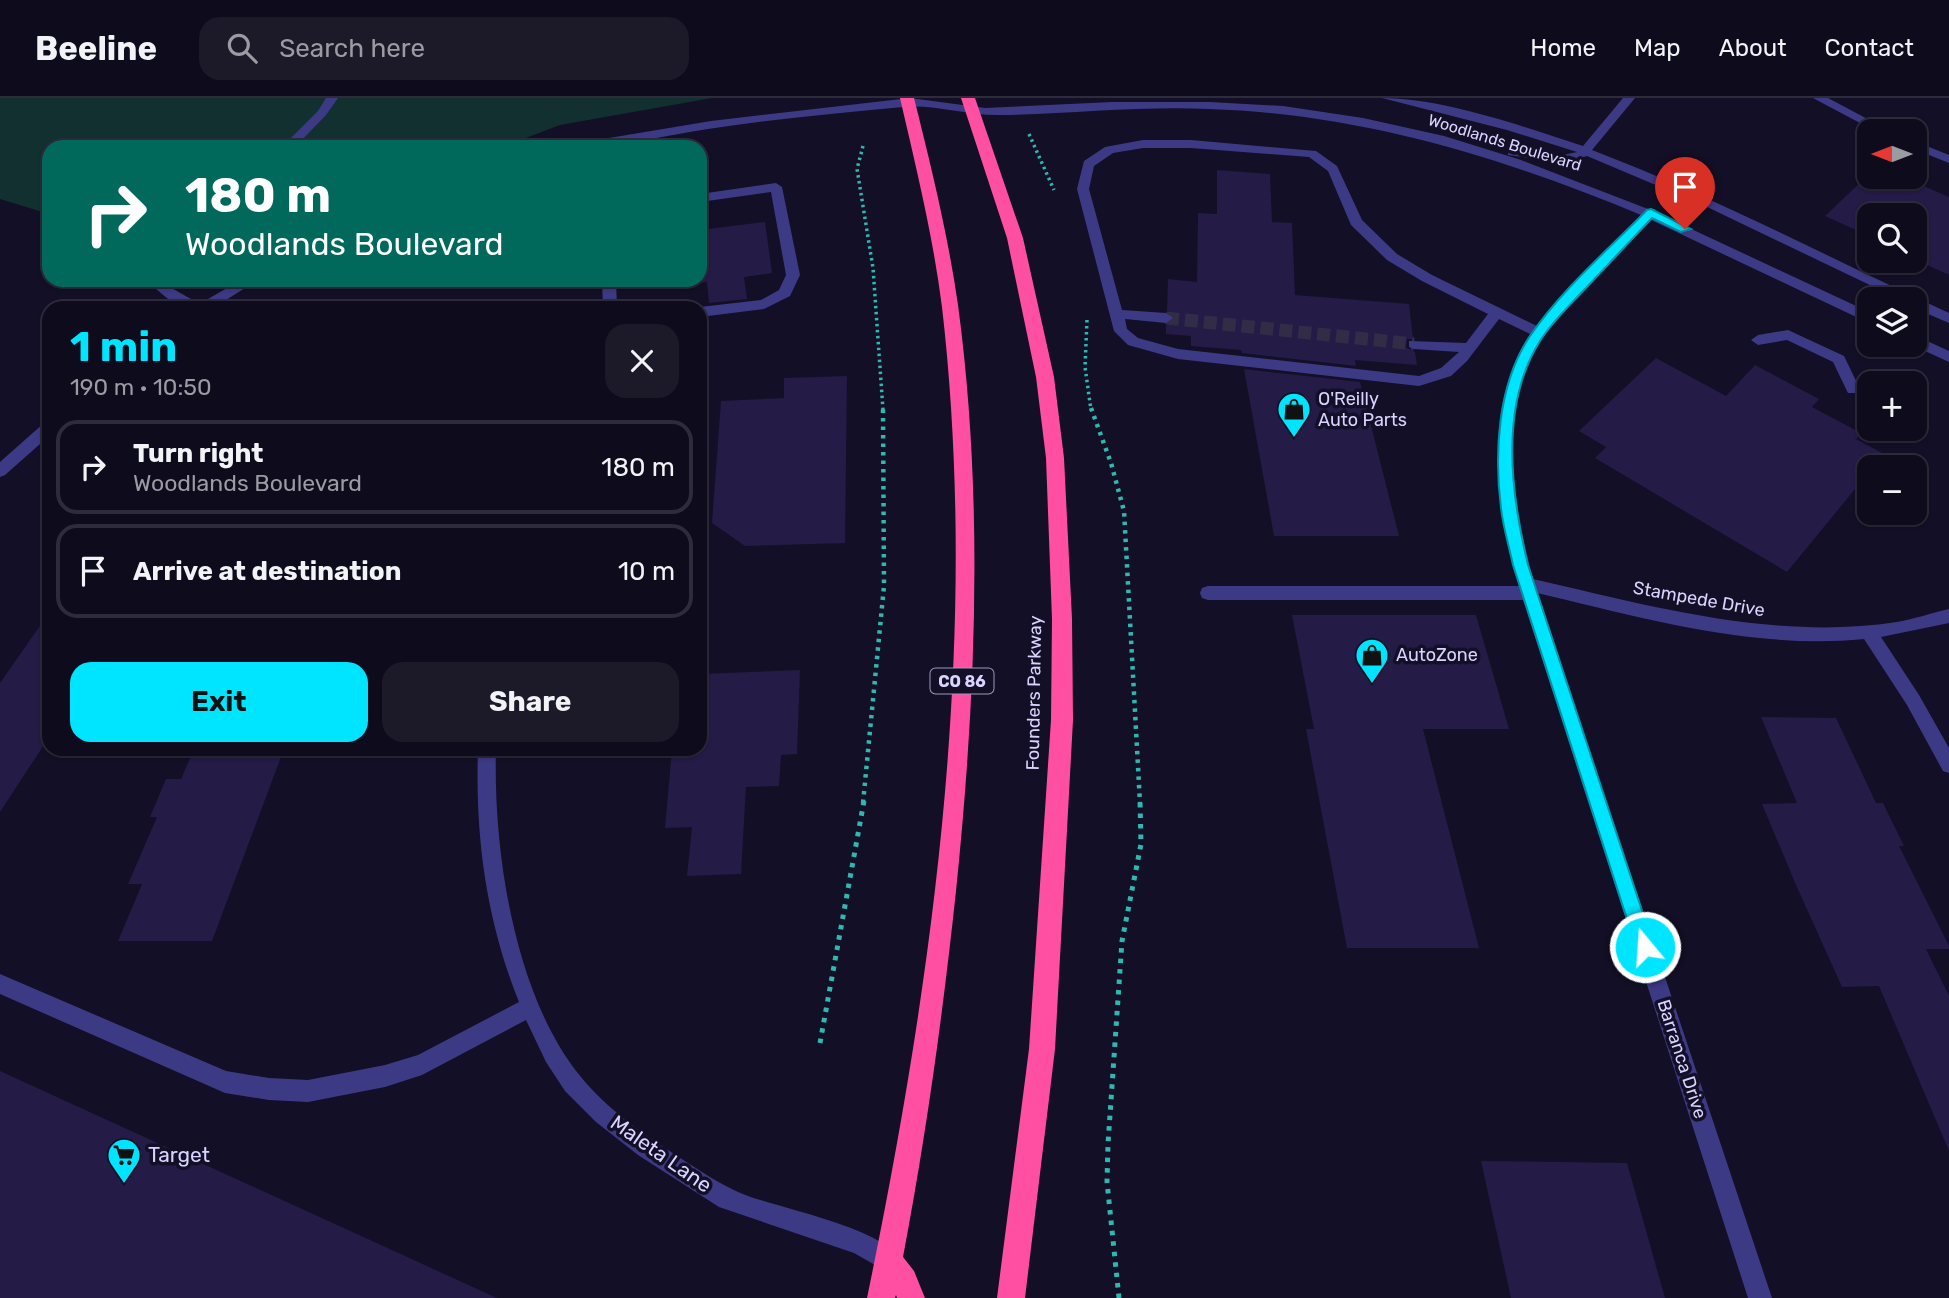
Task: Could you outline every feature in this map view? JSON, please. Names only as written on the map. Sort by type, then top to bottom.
[{"type":"highway","name":"CO 86","points":[[881,1298],[928,1027],[951,842],[967,615],[965,455],[956,359],[941,252],[912,100]]},
{"type":"highway","name":"Founders Parkway","points":[[971,105],[1015,237],[1045,377],[1055,458],[1062,619],[1062,720],[1042,1049],[1011,1298]]},
{"type":"highway","points":[[889,1261],[904,1281],[911,1298]]},
{"type":"street","points":[[295,140],[314,122],[332,98]]},
{"type":"street","name":"Woodlands Boulevard","points":[[1388,98],[1473,117],[1585,152],[1679,191],[1884,287]]},
{"type":"street","points":[[1481,149],[1563,159],[1578,157],[1629,98]]},
{"type":"street","points":[[1819,98],[1860,119]]},
{"type":"street","name":"Woodlands Boulevard","points":[[621,140],[711,125],[912,100],[971,105],[1235,106],[1345,119],[1481,149],[1579,183],[1651,212],[1857,312]]},
{"type":"street","points":[[1497,312],[1446,372],[1419,381],[1178,354],[1133,342],[1121,331],[1083,189],[1088,164],[1109,150],[1143,144],[1191,144],[1312,154],[1333,169],[1356,222],[1392,257],[1427,278],[1497,312],[1539,333]]},
{"type":"street","points":[[1927,150],[1949,159]]},
{"type":"street","points":[[707,197],[776,187],[793,275],[785,293],[764,304],[707,311]]},
{"type":"street","name":"Barranca Drive","points":[[1651,212],[1539,333],[1518,374],[1507,426],[1508,510],[1528,588],[1760,1298]]},
{"type":"street","points":[[161,287],[181,301]]},
{"type":"street","points":[[214,301],[239,287]]},
{"type":"street","points":[[1927,308],[1949,318]]},
{"type":"street","points":[[1116,314],[1166,318]]},
{"type":"street","points":[[1758,340],[1788,335],[1839,359],[1853,389]]},
{"type":"street","points":[[1414,344],[1469,348]]},
{"type":"street","points":[[1927,346],[1949,357]]},
{"type":"street","points":[[0,471],[42,432]]},
{"type":"street","name":"Stampede Drive","points":[[1208,593],[1528,588],[1724,626],[1775,632],[1869,633],[1949,616]]},
{"type":"street","points":[[1869,633],[1913,700],[1949,765]]},
{"type":"street","name":"Maleta Lane","points":[[487,756],[485,805],[488,851],[510,952],[530,1007],[550,1048],[576,1089],[614,1124],[654,1154],[728,1200],[763,1214],[855,1242],[881,1253],[889,1261]]},
{"type":"street","points":[[0,984],[225,1082],[308,1091],[385,1076],[422,1064],[530,1007]]},
{"type":"path","points":[[1034,130],[1028,133],[1050,178],[1057,201]]},
{"type":"path","points":[[820,1043],[867,782],[884,586],[884,428],[873,268],[857,169],[863,146]]},
{"type":"path","points":[[1087,313],[1085,367],[1091,410],[1111,463],[1124,511],[1138,718],[1142,844],[1121,951],[1108,1144],[1107,1182],[1119,1298]]},
{"type":"green space","points":[[0,98],[712,98],[560,125],[520,140],[42,140],[42,212],[0,199]]},
{"type":"building","points":[[1217,170],[1270,174],[1272,222],[1292,223],[1295,295],[1409,304],[1413,339],[1407,339],[1406,347],[1415,352],[1417,365],[1355,360],[1356,366],[1242,353],[1241,350],[1191,346],[1191,336],[1166,334],[1166,326],[1176,318],[1167,311],[1168,279],[1197,282],[1198,213],[1217,214]]},
{"type":"building","points":[[1857,186],[1857,189],[1927,187],[1949,197],[1949,275],[1927,265],[1927,203],[1857,203],[1857,231],[1825,216]]},
{"type":"building","points":[[765,222],[772,273],[744,277],[747,299],[709,303],[707,229]]},
{"type":"building","points":[[1656,358],[1726,396],[1755,365],[1819,399],[1812,407],[1857,431],[1857,441],[1884,454],[1857,455],[1857,487],[1787,572],[1595,458],[1606,447],[1579,431]]},
{"type":"building","points":[[1244,369],[1360,382],[1399,536],[1274,536]]},
{"type":"building","points":[[847,376],[845,543],[745,546],[712,523],[721,401],[784,398],[784,378]]},
{"type":"building","points":[[1292,615],[1476,615],[1509,729],[1423,729],[1479,948],[1347,948],[1306,729],[1314,729]]},
{"type":"building","points":[[42,623],[42,748],[0,812],[0,683]]},
{"type":"building","points":[[800,670],[797,754],[781,755],[779,786],[746,787],[741,874],[687,876],[692,827],[665,828],[671,756],[707,756],[707,674]]},
{"type":"building","points":[[1761,717],[1836,718],[1876,803],[1883,803],[1904,846],[1899,846],[1949,946],[1949,949],[1926,949],[1949,996],[1949,1151],[1879,986],[1842,987],[1796,885],[1762,804],[1797,803]]},
{"type":"building","points":[[191,756],[281,756],[212,941],[118,941],[142,884],[128,884],[157,817],[150,817],[166,779],[181,779]]},
{"type":"building","name":"Target","points":[[0,1071],[497,1298],[0,1298]]},
{"type":"building","points":[[1481,1161],[1627,1163],[1665,1298],[1511,1298]]},
{"type":"tunnel","points":[[1166,318],[1414,344]]},
{"type":"place","name":"O'Reilly Auto Parts","points":[[1294,439]]},
{"type":"place","name":"AutoZone","points":[[1372,685]]},
{"type":"place","name":"Target","points":[[124,1185]]},
{"type":"route","points":[[1645,947],[1515,546],[1508,510],[1505,466],[1507,426],[1518,374],[1534,339],[1556,312],[1651,212],[1685,229]]}]
